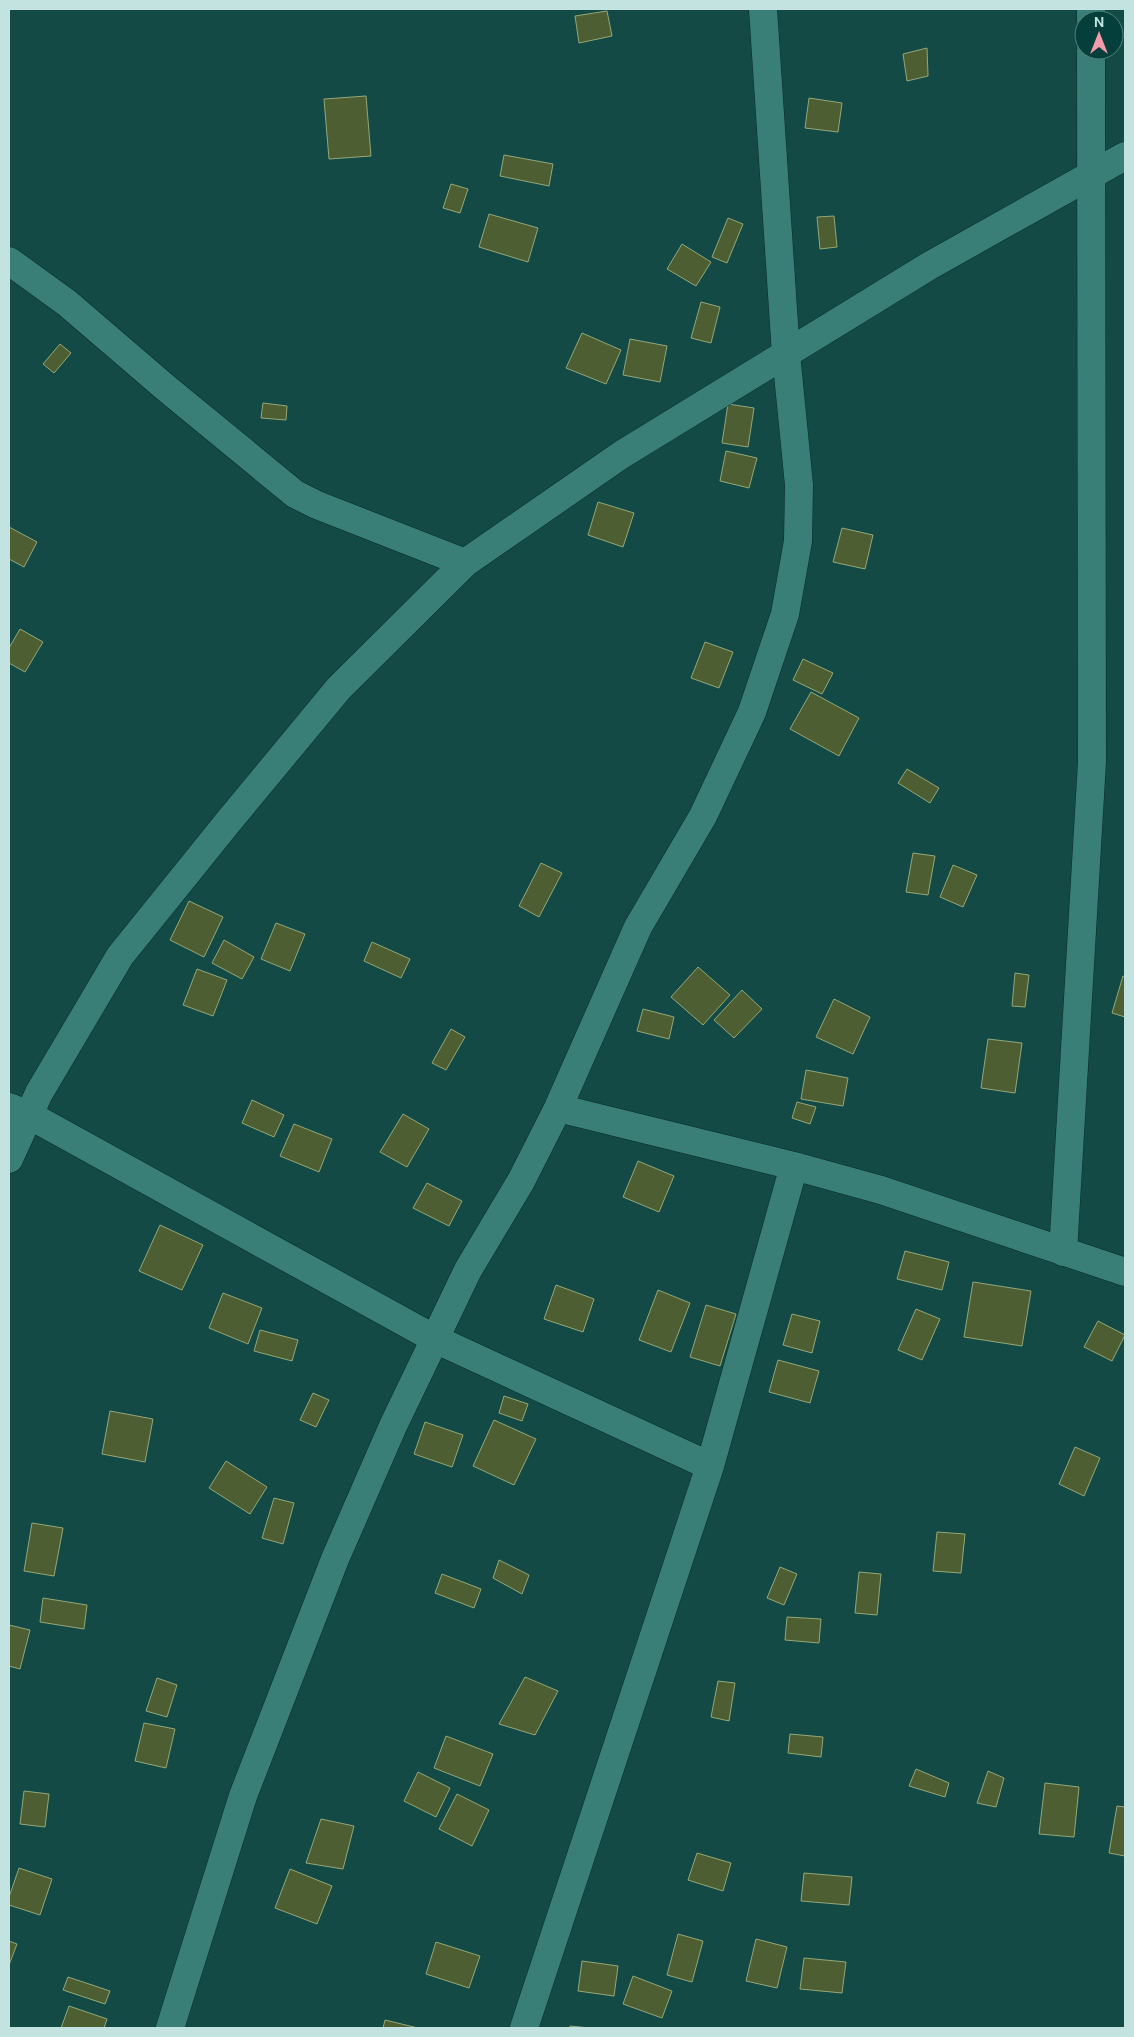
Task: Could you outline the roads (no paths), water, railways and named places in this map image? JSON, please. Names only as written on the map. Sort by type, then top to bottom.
[{"type":"street","points":[[170,2028],[240,1805],[335,1559],[393,1426],[468,1270],[521,1181],[558,1108],[638,926],[704,816],[752,712],[784,614],[798,541],[799,485],[786,354],[763,9]]},
{"type":"street","points":[[1063,1252],[1092,762],[1091,60]]},
{"type":"street","points":[[9,1159],[19,1111],[39,1093],[120,956],[339,688],[465,563],[621,455],[929,266],[1125,156]]},
{"type":"street","points":[[9,261],[67,303],[166,388],[295,494],[316,505],[465,563]]},
{"type":"street","points":[[558,1108],[794,1166],[881,1190],[1125,1272]]},
{"type":"street","points":[[19,1111],[435,1339],[710,1466]]},
{"type":"street","points":[[524,2028],[710,1466],[794,1166]]}]
